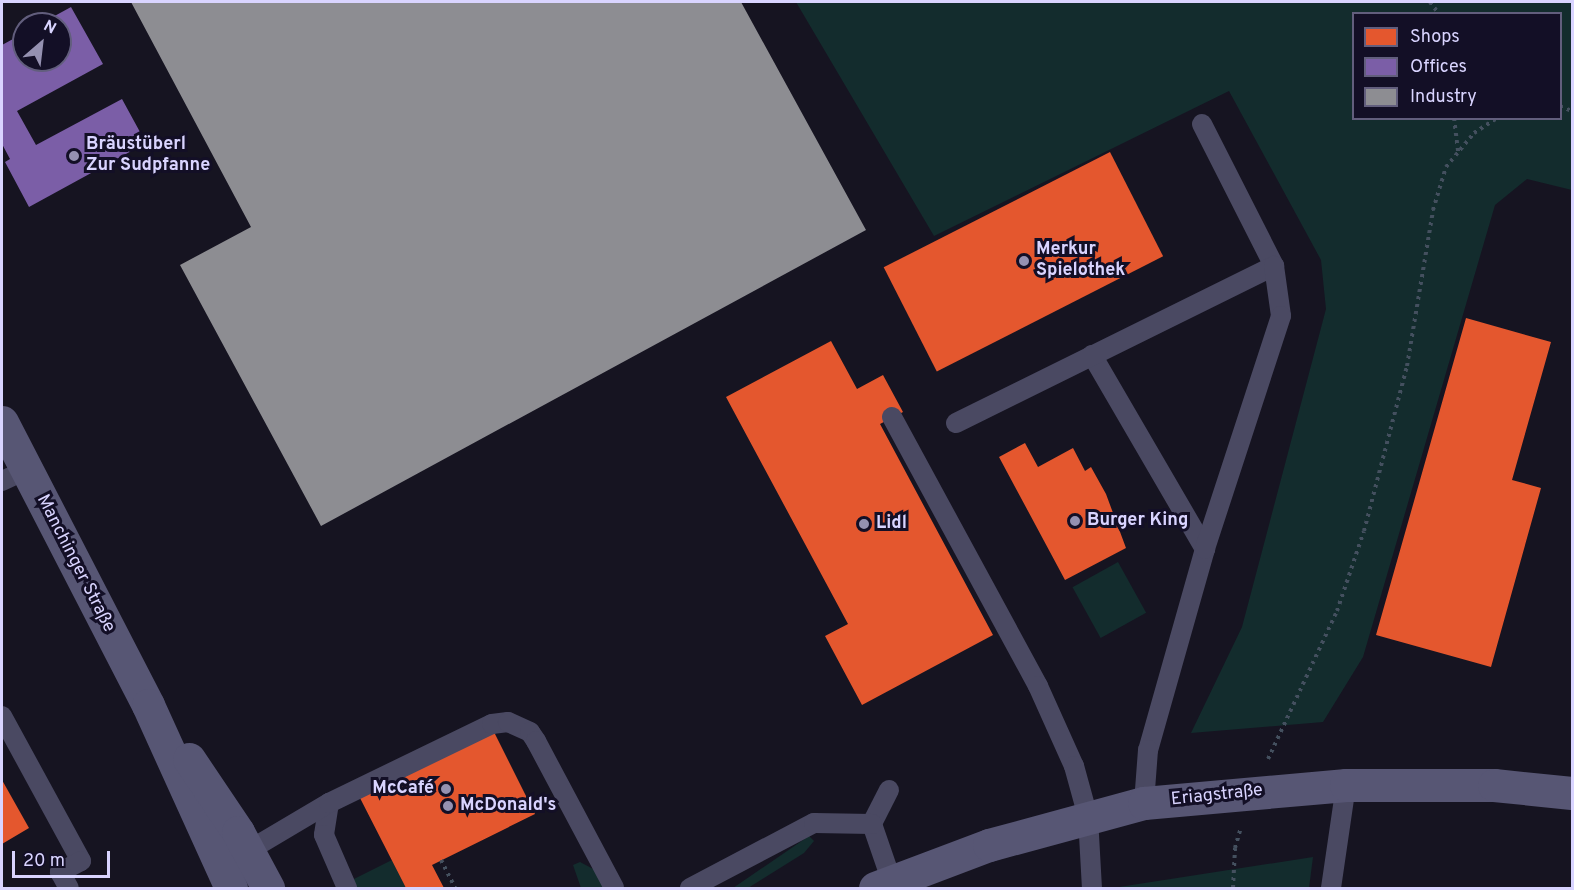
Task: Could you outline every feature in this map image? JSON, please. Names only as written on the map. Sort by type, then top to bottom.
[{"type":"main road","name":"Manchinger Straße","points":[[2,422],[14,476],[148,705],[231,888]]},
{"type":"main road","name":"Manchinger Straße","points":[[148,705],[209,787],[268,888]]},
{"type":"main road","name":"Eriagstraße","points":[[887,886],[989,845],[1144,803],[1346,785],[1494,785],[1572,793]]},
{"type":"lane","points":[[1144,803],[1148,750],[1205,549],[1281,316],[1274,266],[1202,124]]},
{"type":"lane","points":[[956,423],[1274,266]]},
{"type":"lane","points":[[1092,355],[1205,549]]},
{"type":"lane","points":[[892,417],[1038,686],[1074,766],[1088,817],[1092,888]]},
{"type":"lane","points":[[2,716],[81,861],[60,872],[69,888]]},
{"type":"lane","points":[[248,851],[329,803],[492,724],[508,722],[530,732],[536,741],[614,888]]},
{"type":"lane","points":[[1331,888],[1346,785]]},
{"type":"lane","points":[[887,886],[872,824],[889,790]]},
{"type":"lane","points":[[329,803],[324,835],[347,888]]},
{"type":"lane","points":[[690,888],[814,823],[872,824]]},
{"type":"path","points":[[1454,120],[1458,153]]},
{"type":"path","points":[[1233,888],[1234,848],[1252,792],[1337,611],[1364,531],[1407,366],[1433,210],[1446,167],[1474,133],[1494,120]]},
{"type":"path","points":[[441,861],[456,888]]},
{"type":"green space","points":[[796,2],[1572,2],[1572,190],[1527,179],[1495,205],[1363,657],[1323,722],[1191,733],[1242,627],[1326,309],[1321,260],[1229,91],[934,236]]},
{"type":"green space","points":[[1118,562],[1146,613],[1101,638],[1073,587]]},
{"type":"green space","points":[[809,836],[814,841],[804,853],[748,888],[733,888]]},
{"type":"green space","points":[[1313,857],[1309,888],[1119,888],[1119,887]]},
{"type":"green space","points":[[392,860],[406,888],[353,888],[350,881]]},
{"type":"green space","points":[[580,862],[597,871],[606,888],[581,888],[573,865]]},
{"type":"building: Shops","name":"Merkur Spielothek","points":[[1110,152],[1163,256],[937,372],[884,267]]},
{"type":"building: Shops","points":[[1466,318],[1551,342],[1512,480],[1541,488],[1491,667],[1376,635]]},
{"type":"building: Shops","name":"Lidl","points":[[831,341],[857,389],[883,375],[903,412],[880,424],[993,635],[862,705],[825,636],[848,624],[726,397]]},
{"type":"building: Shops","name":"Burger King","points":[[1025,443],[1038,467],[1073,448],[1085,471],[1091,467],[1106,494],[1126,548],[1065,580],[999,457]]},
{"type":"building: Shops","name":"McDonald's","points":[[494,732],[535,814],[432,865],[444,888],[406,888],[360,798]]},
{"type":"building: Shops","points":[[2,780],[29,828],[2,844]]},
{"type":"building: Offices","points":[[71,7],[103,64],[17,111],[36,145],[122,99],[146,143],[29,207],[5,162],[10,159],[2,144],[2,45],[12,40],[12,72],[72,72],[72,12],[62,12]]},
{"type":"building: Industry","points":[[131,2],[741,2],[866,230],[321,526],[180,265],[251,227]]},
{"type":"place","name":"Bräustüberl Zur Sudpfanne","points":[[74,156]]},
{"type":"place","name":"Merkur Spielothek","points":[[1024,261]]},
{"type":"place","name":"Burger King","points":[[1075,521]]},
{"type":"place","name":"Lidl","points":[[864,524]]},
{"type":"place","name":"McCafé","points":[[446,789]]},
{"type":"place","name":"McDonald's","points":[[448,806]]}]
